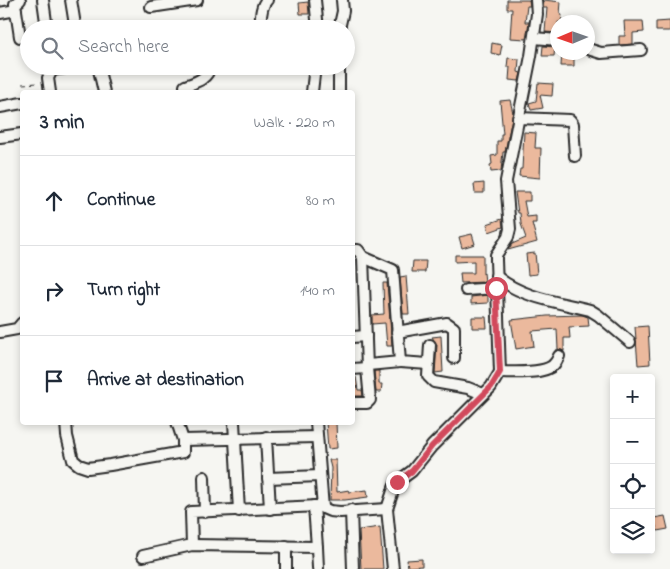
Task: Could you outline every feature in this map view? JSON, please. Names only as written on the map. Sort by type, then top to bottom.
[{"type":"street","points":[[43,0],[46,20]]},
{"type":"street","points":[[71,0],[74,20]]},
{"type":"street","points":[[150,7],[168,2],[197,0]]},
{"type":"street","points":[[314,0],[317,20]]},
{"type":"street","points":[[342,0],[342,20]]},
{"type":"street","points":[[394,569],[387,509],[397,482],[412,471],[432,446],[491,387],[500,372],[496,255],[506,243],[510,229],[506,181],[534,38],[537,14],[536,0]]},
{"type":"street","points":[[262,20],[265,1]]},
{"type":"street","points":[[0,13],[17,3],[20,36]]},
{"type":"street","points":[[534,38],[550,39]]},
{"type":"street","points":[[595,51],[601,53],[641,50]]},
{"type":"street","points":[[100,75],[104,90]]},
{"type":"street","points":[[185,86],[204,78],[206,75]]},
{"type":"street","points":[[312,90],[314,75]]},
{"type":"street","points":[[339,75],[339,90]]},
{"type":"street","points":[[0,106],[20,103]]},
{"type":"street","points":[[518,118],[570,120],[573,124],[574,156]]},
{"type":"street","points":[[0,138],[20,134]]},
{"type":"street","points":[[355,250],[358,250],[363,258],[370,401],[355,403]]},
{"type":"street","points":[[363,258],[391,268],[394,272],[400,362]]},
{"type":"street","points":[[496,276],[507,286],[520,292],[590,310],[630,342]]},
{"type":"street","points":[[466,290],[496,288]]},
{"type":"street","points":[[397,332],[448,323],[454,328],[454,358]]},
{"type":"street","points":[[0,332],[20,327]]},
{"type":"street","points":[[355,337],[366,336]]},
{"type":"street","points":[[430,345],[428,376],[434,382],[468,388],[483,394]]},
{"type":"street","points":[[500,372],[529,373],[550,367],[555,364],[559,356]]},
{"type":"street","points":[[355,369],[400,362],[428,364]]},
{"type":"street","points":[[66,425],[73,460],[78,466],[88,468],[183,452],[183,440],[178,425]]},
{"type":"street","points":[[234,425],[239,511]]},
{"type":"street","points":[[316,425],[320,476],[318,568]]},
{"type":"street","points":[[266,437],[270,509]]},
{"type":"street","points":[[183,440],[317,437]]},
{"type":"street","points":[[268,478],[320,476]]},
{"type":"street","points":[[204,477],[205,512]]},
{"type":"street","points":[[192,545],[191,512],[319,507],[330,511],[387,509]]},
{"type":"street","points":[[351,510],[353,569]]},
{"type":"street","points":[[143,556],[192,545],[317,547]]},
{"type":"street","points":[[286,546],[286,569]]},
{"type":"path","points":[[22,84],[49,87]]},
{"type":"building","points":[[507,0],[529,0],[530,6],[527,6],[525,22],[529,22],[526,39],[510,38],[512,9],[507,9]]},
{"type":"building","points":[[544,0],[561,2],[560,14],[562,15],[550,15],[550,32],[545,32],[547,8],[543,8]]},
{"type":"building","points":[[308,2],[309,14],[300,14],[299,3]]},
{"type":"building","points":[[624,21],[643,21],[644,32],[633,33],[633,44],[619,45],[619,36],[625,36]]},
{"type":"building","points":[[670,21],[670,31],[656,31],[656,22]]},
{"type":"building","points":[[492,43],[502,45],[500,55],[491,53]]},
{"type":"building","points":[[543,46],[550,47],[550,56],[542,56]]},
{"type":"building","points":[[508,58],[519,59],[518,72],[521,73],[519,81],[509,80],[510,67],[507,67]]},
{"type":"building","points":[[561,60],[574,60],[574,66],[561,66]]},
{"type":"building","points":[[538,83],[553,84],[552,96],[540,95],[543,108],[531,110],[529,103],[536,101]]},
{"type":"building","points":[[510,100],[513,113],[505,152],[503,152],[501,171],[491,172],[491,156],[497,155],[497,141],[501,141],[501,134],[503,134],[500,101]]},
{"type":"building","points":[[524,132],[536,133],[535,148],[541,148],[540,178],[519,176],[520,169],[522,169]]},
{"type":"building","points":[[484,183],[484,193],[475,193],[474,184]]},
{"type":"building","points":[[515,192],[530,192],[530,201],[524,201],[527,217],[536,216],[536,223],[532,223],[537,242],[508,250],[512,244],[526,238],[521,224],[520,213],[518,213]]},
{"type":"building","points":[[502,219],[503,227],[489,232],[487,224]]},
{"type":"building","points":[[472,234],[475,244],[462,248],[459,237]]},
{"type":"building","points":[[535,253],[537,274],[528,275],[526,254]]},
{"type":"building","points":[[455,255],[483,255],[485,282],[461,283],[460,273],[474,273],[474,261],[455,262]]},
{"type":"building","points":[[413,261],[426,261],[425,272],[412,272]]},
{"type":"building","points":[[406,276],[409,314],[403,314],[400,277]]},
{"type":"building","points":[[383,283],[387,283],[392,346],[387,346],[385,323],[372,324],[372,315],[384,314]]},
{"type":"building","points":[[488,295],[488,303],[471,304],[471,297]]},
{"type":"building","points":[[582,315],[588,317],[589,326],[569,327],[570,338],[564,338],[564,351],[558,349],[557,329],[532,331],[534,346],[516,349],[511,320]]},
{"type":"building","points":[[472,317],[486,317],[487,328],[472,328]]},
{"type":"building","points":[[648,326],[650,364],[638,365],[635,327]]},
{"type":"building","points":[[441,336],[443,372],[435,373],[437,345],[432,337]]},
{"type":"building","points":[[374,371],[379,371],[379,384],[382,384],[381,392],[376,392]]},
{"type":"building","points":[[355,377],[358,390],[362,390],[363,396],[355,396]]},
{"type":"building","points":[[326,425],[336,425],[337,448],[328,449]]},
{"type":"building","points":[[329,460],[336,460],[337,492],[367,490],[368,497],[330,500],[331,468]]},
{"type":"building","points":[[665,516],[668,529],[657,531],[655,518]]},
{"type":"building","points":[[380,527],[383,569],[361,569],[359,530]]},
{"type":"building","points":[[422,559],[422,566],[408,567],[407,560]]},
{"type":"route","points":[[397,482],[412,471],[432,446],[491,387],[500,372],[496,288]]}]
